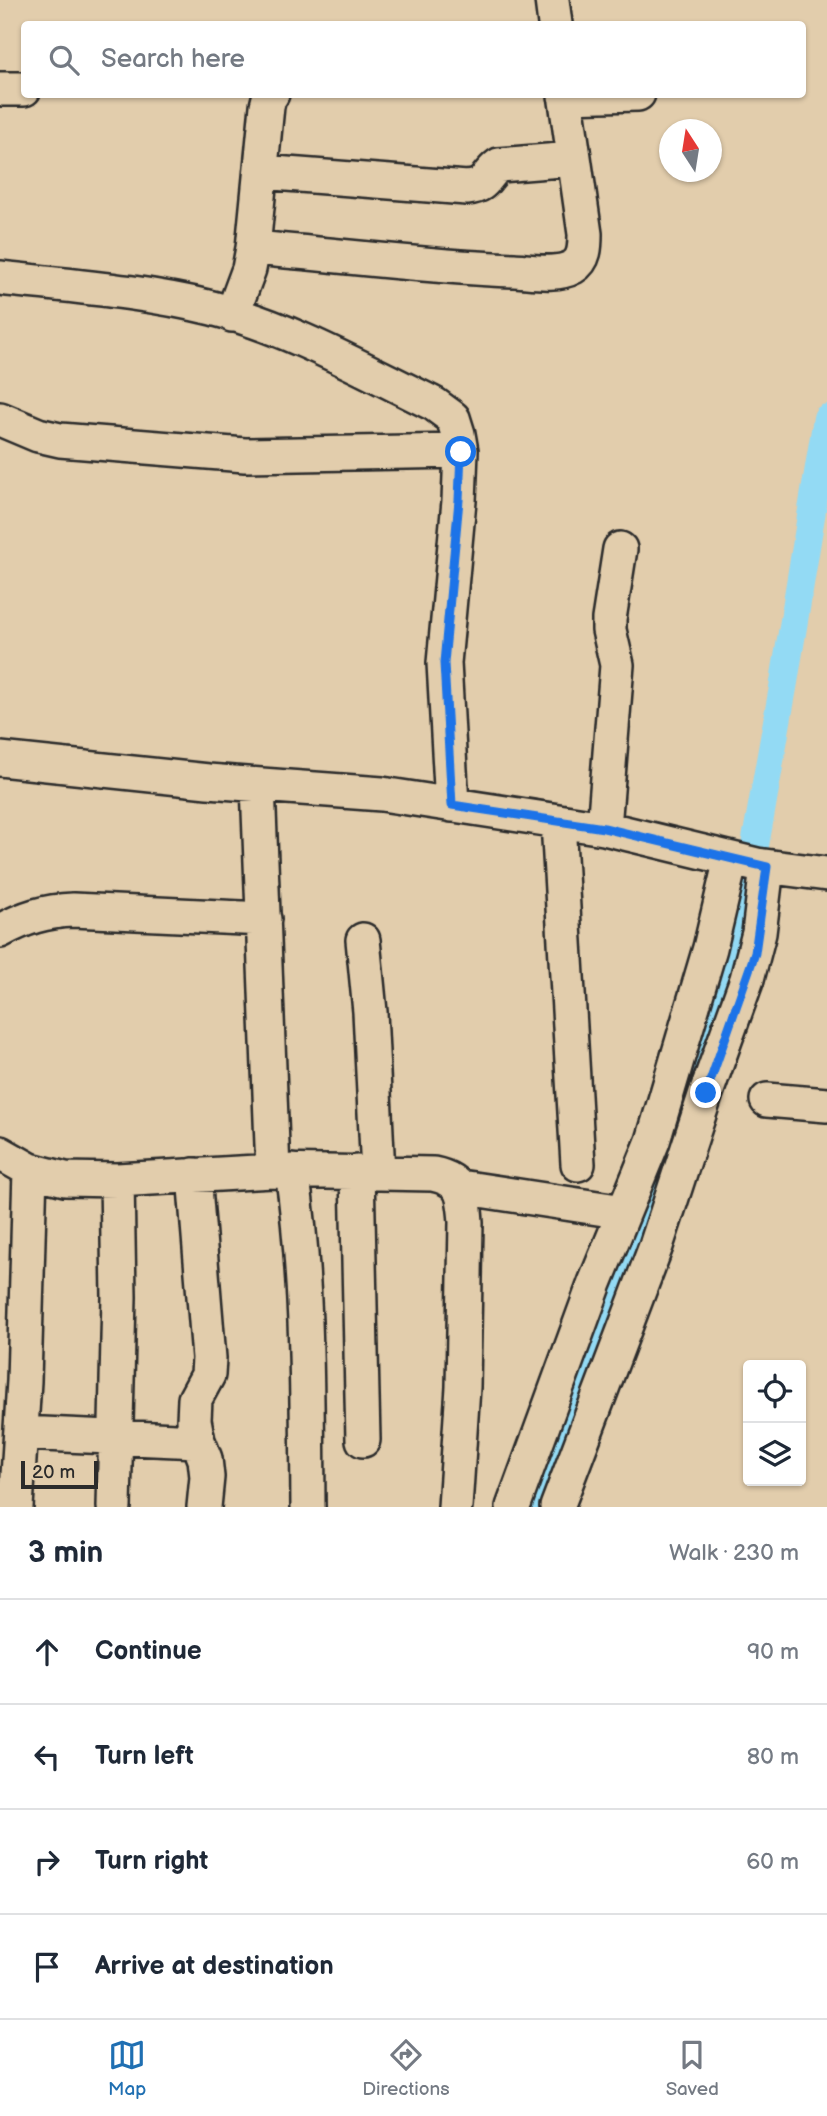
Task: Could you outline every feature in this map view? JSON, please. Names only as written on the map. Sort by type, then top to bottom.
[{"type":"street","points":[[552,0],[555,21]]},
{"type":"street","points":[[0,89],[21,89]]},
{"type":"street","points":[[269,98],[261,172],[244,279],[285,332],[434,404],[453,418],[458,434],[461,452],[459,500],[444,663],[452,805]]},
{"type":"street","points":[[0,278],[158,296],[244,279],[452,268],[563,270],[574,267],[581,259],[586,234],[565,98]]},
{"type":"street","points":[[261,172],[467,188],[478,187],[484,183],[492,170],[499,165],[573,159]]},
{"type":"street","points":[[0,419],[38,435],[60,440],[226,453],[461,452]]},
{"type":"street","points":[[604,828],[617,665],[609,619],[620,549]]},
{"type":"street","points":[[0,760],[382,794],[604,828],[749,863],[827,873]]},
{"type":"street","points":[[258,785],[264,919],[282,1171],[301,1235],[306,1310],[308,1507]]},
{"type":"street","points":[[558,821],[578,1164]]},
{"type":"street","points":[[513,1507],[590,1296],[653,1141],[710,948],[749,863]]},
{"type":"street","points":[[556,1507],[656,1246],[747,979],[759,933],[749,863]]},
{"type":"street","points":[[0,932],[25,918],[52,911],[264,919]]},
{"type":"street","points":[[363,940],[370,1012],[363,1440]]},
{"type":"street","points":[[767,1100],[827,1105]]},
{"type":"street","points":[[0,1153],[30,1170],[65,1179],[117,1180],[282,1171],[433,1174],[448,1177],[460,1187],[465,1200],[466,1236],[463,1387],[455,1507]]},
{"type":"street","points":[[16,1507],[30,1170]]},
{"type":"street","points":[[194,1175],[209,1358],[208,1375],[195,1399],[194,1420],[205,1459],[207,1477],[204,1507]]},
{"type":"street","points":[[114,1507],[119,1297],[117,1180]]},
{"type":"street","points":[[460,1187],[624,1212]]},
{"type":"street","points":[[20,1433],[198,1441]]},
{"type":"waterway","points":[[535,1507],[681,1115],[738,941],[827,418]]},
{"type":"route","points":[[461,452],[444,663],[452,805],[604,828],[767,867],[755,953],[706,1093]]}]
